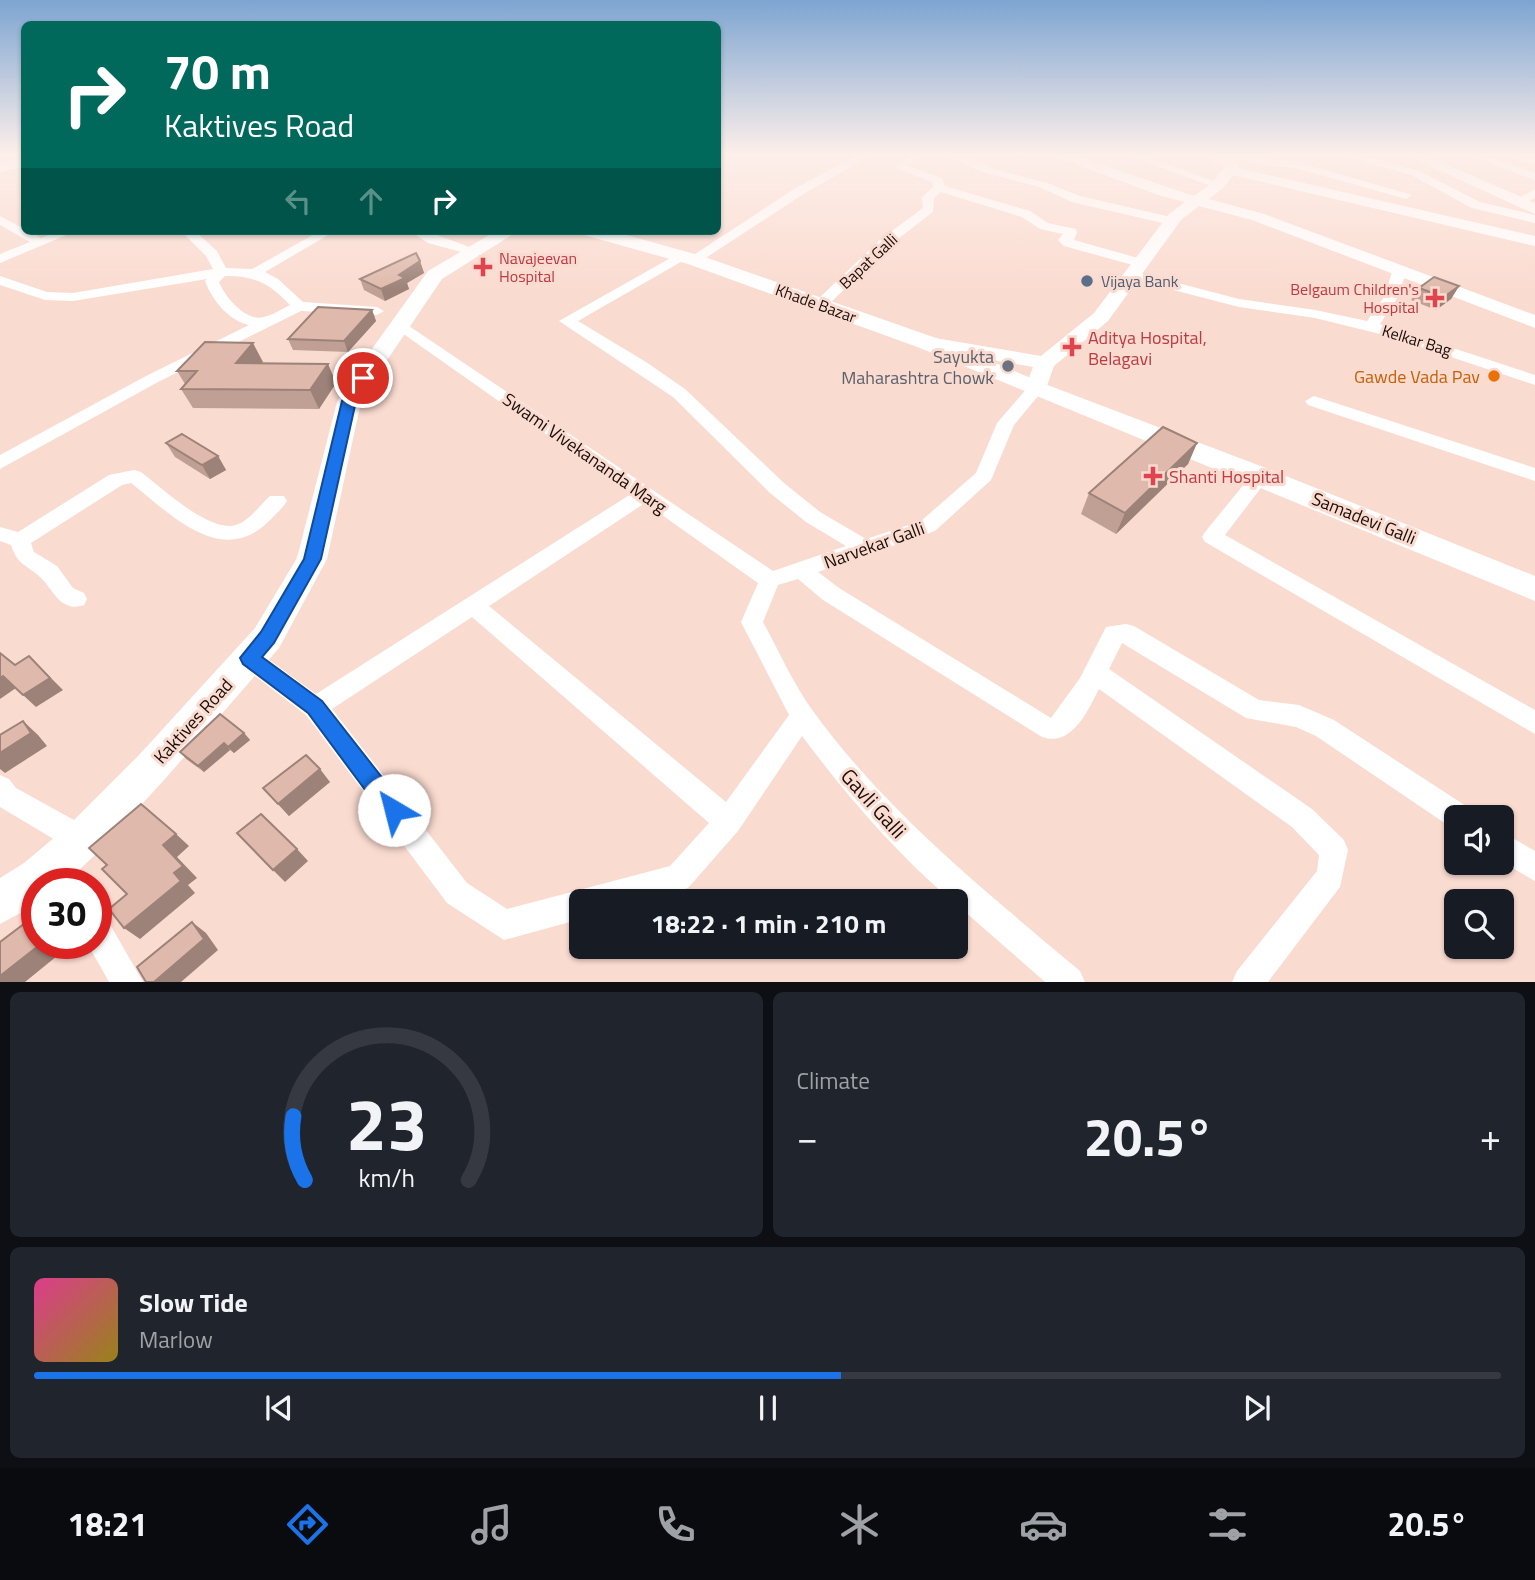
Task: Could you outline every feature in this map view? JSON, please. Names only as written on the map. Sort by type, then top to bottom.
[{"type":"main road","name":"Kaktives Road","points":[[55,868],[152,767],[267,638],[312,559],[349,401],[389,318],[435,275],[503,235]]},
{"type":"main road","name":"Khade Bazar","points":[[606,235],[687,258],[928,343],[1036,389]]},
{"type":"main road","name":"Samadevi Galli","points":[[1036,389],[1261,475],[1535,589]]},
{"type":"main road","name":"Kaktives Road","points":[[0,904],[21,893]]},
{"type":"street","points":[[787,199],[687,258],[567,321],[640,365],[679,393],[777,488],[813,517],[865,548]]},
{"type":"street","name":"Bapat Galli","points":[[820,305],[872,253],[912,219],[929,209],[928,199]]},
{"type":"street","name":"Kelkar Bag","points":[[975,199],[1026,214],[1044,226],[1071,232],[1065,240],[1069,243],[1136,269],[1239,303],[1315,314],[1394,331],[1535,380]]},
{"type":"street","points":[[1076,199],[1171,221]]},
{"type":"street","points":[[1187,199],[1258,217],[1535,321]]},
{"type":"street","points":[[1036,389],[1045,363],[1101,317],[1171,221],[1196,199]]},
{"type":"street","points":[[1370,199],[1535,241]]},
{"type":"street","points":[[1464,199],[1476,205],[1535,219]]},
{"type":"street","points":[[1511,199],[1535,209]]},
{"type":"street","points":[[1518,202],[1524,199]]},
{"type":"street","points":[[0,220],[21,232]]},
{"type":"street","points":[[26,235],[40,243]]},
{"type":"street","points":[[0,258],[60,235]]},
{"type":"street","points":[[256,272],[322,235]]},
{"type":"street","points":[[424,235],[476,252]]},
{"type":"street","points":[[205,238],[221,272]]},
{"type":"street","points":[[1371,327],[1391,297],[1399,269]]},
{"type":"street","points":[[221,272],[212,281],[216,292],[242,319],[264,324]]},
{"type":"street","points":[[0,280],[45,296],[73,297],[221,272],[256,272],[276,283],[299,306]]},
{"type":"street","points":[[0,463],[129,391],[299,306],[389,318]]},
{"type":"street","name":"Swami Vivekananda Marg","points":[[389,318],[771,580]]},
{"type":"street","points":[[928,343],[1045,363]]},
{"type":"street","name":"Narvekar Galli","points":[[771,580],[928,526],[984,476],[1006,423],[1036,389]]},
{"type":"street","points":[[1314,401],[1535,475]]},
{"type":"street","points":[[1261,475],[1212,537],[1535,723]]},
{"type":"street","points":[[76,599],[65,594],[49,572],[25,556],[10,537],[116,480],[134,477],[201,527],[234,533],[254,523],[277,500]]},
{"type":"street","points":[[315,707],[645,494]]},
{"type":"street","points":[[802,570],[831,594],[1042,726],[1055,730],[1064,723],[1096,673],[1114,634],[1126,634],[1255,710],[1299,716],[1325,728],[1444,807]]},
{"type":"street","name":"Gavli Galli","points":[[771,580],[752,622],[802,716],[849,778],[925,859],[1064,980]]},
{"type":"street","points":[[472,604],[728,822]]},
{"type":"street","points":[[249,658],[315,707],[457,893],[504,925],[569,907]]},
{"type":"street","points":[[1096,673],[1292,811],[1335,849],[1330,877],[1248,982]]},
{"type":"street","points":[[635,889],[678,878],[728,822],[802,716]]},
{"type":"street","points":[[0,788],[7,797],[82,840]]},
{"type":"street","points":[[1514,854],[1535,867]]},
{"type":"street","points":[[112,957],[127,982]]},
{"type":"building","points":[[416,253],[420,261],[399,275],[405,278],[381,289],[360,279]]},
{"type":"building","points":[[1434,277],[1459,286],[1444,297],[1419,288]]},
{"type":"building","points":[[318,307],[372,310],[344,341],[288,339]]},
{"type":"building","points":[[205,342],[253,343],[236,363],[328,364],[310,390],[181,389],[197,371],[177,371]]},
{"type":"building","points":[[1163,427],[1197,443],[1125,513],[1089,493]]},
{"type":"building","points":[[182,434],[218,456],[202,465],[166,443]]},
{"type":"building","points":[[0,653],[15,665],[29,656],[50,678],[23,695],[3,676],[0,678]]},
{"type":"building","points":[[220,714],[244,733],[228,747],[224,743],[198,766],[180,752]]},
{"type":"building","points":[[23,721],[31,733],[0,753],[0,735]]},
{"type":"building","points":[[306,755],[320,769],[278,804],[263,788]]},
{"type":"building","points":[[141,804],[176,834],[163,845],[183,866],[174,873],[181,881],[124,928],[112,913],[112,906],[127,894],[112,879],[112,868],[103,868],[107,865],[89,848]]},
{"type":"building","points":[[261,814],[297,849],[273,870],[237,833]]},
{"type":"building","points":[[192,922],[204,939],[154,982],[146,982],[137,967]]},
{"type":"building","points":[[21,926],[22,959],[0,976],[0,942]]},
{"type":"place","name":"Navajeevan Hospital","points":[[483,267]]},
{"type":"place","name":"Vijaya Bank","points":[[1087,281]]},
{"type":"place","name":"Belgaum Children's Hospital","points":[[1435,298]]},
{"type":"place","name":"Aditya Hospital, Belagavi","points":[[1072,347]]},
{"type":"place","name":"Sayukta Maharashtra Chowk","points":[[1008,366]]},
{"type":"place","name":"Gawde Vada Pav","points":[[1494,376]]},
{"type":"place","name":"Shanti Hospital","points":[[1153,476]]},
{"type":"route","points":[[363,378],[349,401],[312,559],[267,638],[249,658],[315,707],[394,810]]}]
